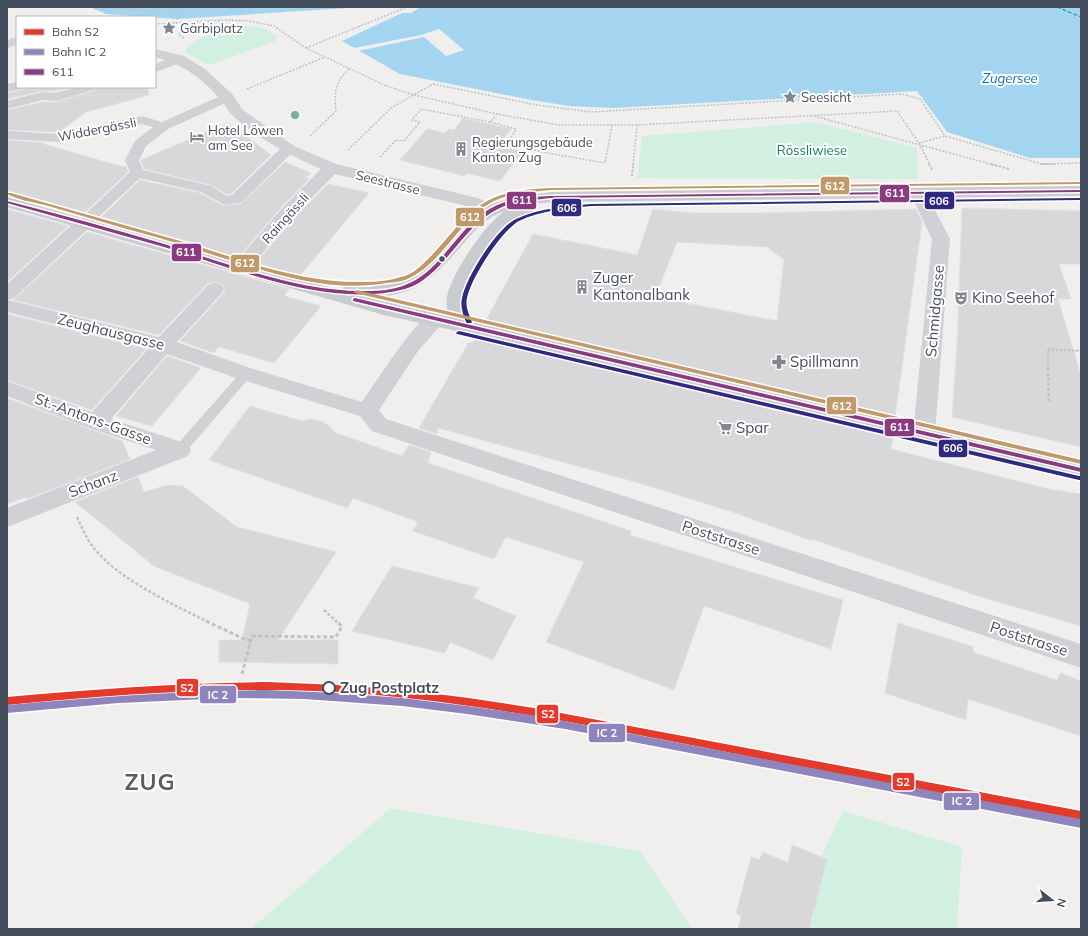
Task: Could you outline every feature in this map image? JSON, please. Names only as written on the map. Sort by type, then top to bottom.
[{"type":"main road","points":[[306,287],[378,292],[406,286],[423,275],[470,225],[490,210],[522,201],[550,197],[590,198],[1081,191]]},
{"type":"main road","points":[[461,325],[457,314],[456,297],[460,284],[482,247],[509,215],[538,205],[590,198]]},
{"type":"main road","points":[[7,202],[384,308],[1081,470]]},
{"type":"street","name":"Seestrasse","points":[[156,52],[179,59],[200,72],[227,97],[238,113],[291,150],[331,168],[472,202],[490,210]]},
{"type":"street","points":[[156,68],[179,59]]},
{"type":"street","points":[[7,105],[43,96],[56,98],[86,88]]},
{"type":"street","points":[[137,173],[132,160],[140,144],[163,126],[227,97]]},
{"type":"street","name":"Widdergässli","points":[[7,135],[59,138],[142,120],[163,126]]},
{"type":"street","points":[[137,173],[206,189],[226,201],[236,199],[291,150]]},
{"type":"street","name":"Raingässli","points":[[240,268],[291,209],[331,168]]},
{"type":"street","points":[[7,294],[137,173]]},
{"type":"street","name":"Schmidgasse","points":[[918,193],[941,239],[924,434]]},
{"type":"street","points":[[96,422],[163,345],[215,289]]},
{"type":"street","name":"Zeughausgasse","points":[[7,306],[163,345],[246,374],[367,411]]},
{"type":"street","points":[[367,411],[411,346],[434,320]]},
{"type":"street","name":"St.-Antons-Gasse","points":[[7,388],[96,422],[180,450]]},
{"type":"street","name":"Poststrasse","points":[[367,411],[379,425],[1081,656]]},
{"type":"street","name":"Schanz","points":[[7,518],[180,450]]},
{"type":"lane","points":[[180,450],[246,374]]},
{"type":"path","points":[[102,7],[182,14]]},
{"type":"path","points":[[177,19],[188,7]]},
{"type":"path","points":[[306,48],[407,7]]},
{"type":"path","points":[[156,24],[226,20],[249,21],[274,26],[306,48],[384,85],[414,95],[497,114],[559,125],[637,125],[897,111],[919,143],[934,173]]},
{"type":"path","points":[[179,35],[186,23]]},
{"type":"path","points":[[227,97],[325,57]]},
{"type":"path","points":[[291,150],[336,111],[333,97],[336,81],[349,69]]},
{"type":"path","points":[[331,168],[390,108],[433,84],[538,105],[592,112],[902,94],[920,99],[945,136]]},
{"type":"path","points":[[362,176],[396,140],[404,142],[420,122],[412,120],[421,109],[490,122],[516,129],[508,143],[542,152],[605,163],[612,126]]},
{"type":"path","points":[[490,122],[497,114]]},
{"type":"path","points":[[811,115],[919,143],[1014,171]]},
{"type":"path","points":[[632,176],[637,125]]},
{"type":"path","points":[[919,143],[945,136],[1042,164],[1081,163]]},
{"type":"path","points":[[1049,403],[1048,349],[1081,351]]},
{"type":"path","points":[[83,514],[77,516],[84,532],[95,548],[127,575],[184,610],[246,640],[251,640]]},
{"type":"path","points":[[242,674],[252,636],[336,638],[342,626],[324,610]]},
{"type":"green space","points":[[235,26],[262,28],[278,37],[274,42],[209,65],[186,53],[186,47],[198,39]]},
{"type":"green space","name":"Rössliwiese","points":[[815,122],[917,148],[918,179],[637,178],[642,136]]},
{"type":"green space","points":[[391,808],[640,851],[692,929],[256,929],[253,927]]},
{"type":"green space","points":[[843,811],[962,847],[957,929],[786,929]]},
{"type":"water","points":[[90,7],[365,7],[177,19],[156,18],[156,16],[106,14]]},
{"type":"water","name":"Zugersee","points":[[421,7],[1081,7],[1081,158],[1030,158],[947,132],[917,91],[613,108],[569,106],[400,74],[342,41],[402,13],[411,13]]},
{"type":"pier","points":[[439,29],[464,50],[446,56],[424,37],[358,51],[354,48],[421,35]]},
{"type":"building","points":[[23,88],[67,88],[55,91],[43,91],[7,99],[7,93],[21,90]]},
{"type":"building","points":[[95,88],[148,88],[149,95],[86,112],[59,132],[7,130],[7,110],[43,102],[56,102],[93,91]]},
{"type":"building","name":"Regierungsgebäude Kanton Zug","points":[[463,118],[511,129],[502,140],[506,141],[502,146],[523,151],[500,181],[466,173],[465,176],[400,160],[427,129],[445,133],[449,129],[454,130]]},
{"type":"building","points":[[228,123],[271,155],[231,194],[227,194],[211,185],[144,169],[141,160]]},
{"type":"building","points":[[7,140],[45,143],[44,144],[123,167],[126,166],[128,172],[81,216],[7,196]]},
{"type":"building","points":[[285,162],[311,173],[305,178],[309,179],[284,204],[236,260],[97,221],[140,180],[200,193],[224,206],[242,203]]},
{"type":"building","points":[[328,184],[369,193],[299,277],[254,265],[298,214]]},
{"type":"building","points":[[962,208],[1081,211],[1081,264],[1059,264],[1071,299],[1058,299],[1081,376],[1081,447],[952,417],[957,346]]},
{"type":"building","points":[[7,209],[68,226],[7,282]]},
{"type":"building","points":[[653,209],[689,213],[759,213],[916,209],[922,222],[895,417],[485,322],[533,234],[637,255]],"holes":[[[677,242],[767,247],[784,260],[777,321],[655,297]]]},
{"type":"building","points":[[87,232],[289,289],[284,296],[321,306],[274,363],[219,347],[214,353],[180,341],[223,294],[225,290],[223,284],[215,282],[207,284],[159,335],[13,300]]},
{"type":"building","points":[[7,314],[146,349],[92,410],[7,380]]},
{"type":"building","points":[[476,337],[893,436],[891,449],[1049,489],[1081,494],[1081,626],[978,596],[812,539],[812,541],[733,512],[632,481],[438,428],[437,434],[419,428],[469,342],[473,343]]},
{"type":"building","points":[[167,356],[201,368],[152,426],[116,416]]},
{"type":"building","points":[[7,398],[122,441],[130,459],[27,499],[26,497],[7,504]]},
{"type":"building","points":[[250,406],[302,421],[310,419],[324,422],[336,433],[402,456],[409,445],[431,452],[428,463],[631,531],[630,535],[843,600],[831,649],[704,606],[674,690],[546,642],[584,562],[506,537],[494,559],[413,531],[418,522],[353,498],[347,508],[209,460]]},
{"type":"building","points":[[138,477],[144,492],[168,485],[183,486],[237,527],[336,552],[278,640],[338,640],[338,664],[219,662],[219,640],[242,640],[250,604],[154,566],[75,502]]},
{"type":"building","points":[[392,566],[479,588],[473,598],[516,616],[493,660],[450,642],[445,653],[352,631]]},
{"type":"building","points":[[898,623],[974,647],[973,652],[1057,680],[1061,673],[1081,681],[1081,736],[968,699],[966,720],[885,693]]},
{"type":"building","points":[[792,845],[827,859],[809,929],[738,929],[741,916],[736,913],[751,857],[759,860],[763,852],[788,863]]},
{"type":"ferry route","points":[[1057,7],[1081,17]]},
{"type":"rail line","name":"S2","points":[[7,701],[119,691],[193,687],[305,687],[404,694],[501,706],[566,717],[1081,816]]},
{"type":"transit line","name":"612","points":[[9,194],[290,276],[347,284],[375,284],[402,279],[412,275],[423,267],[464,223],[484,205],[499,197],[525,192],[551,189],[1081,183]]},
{"type":"transit line","name":"611","points":[[7,202],[157,244],[291,284],[321,290],[350,293],[379,292],[405,287],[417,282],[438,263],[479,219],[490,211],[504,204],[527,199],[551,197],[1081,191]]},
{"type":"transit line","name":"606","points":[[469,322],[464,308],[464,299],[471,280],[485,256],[493,244],[509,226],[525,217],[543,211],[591,205],[1081,199]]},
{"type":"transit line","name":"612","points":[[357,292],[1081,462]]},
{"type":"transit line","name":"611","points":[[355,300],[1081,470]]},
{"type":"transit line","name":"606","points":[[459,333],[1079,478]]},
{"type":"transit line","points":[[8,709],[119,699],[193,695],[304,695],[402,702],[500,714],[565,725],[1080,824]]},
{"type":"place","name":"Gärbiplatz","points":[[169,28]]},
{"type":"place","name":"Seesicht","points":[[790,97]]},
{"type":"place","name":"Hotel Löwen am See","points":[[197,137]]},
{"type":"place","name":"Regierungsgebäude Kanton Zug","points":[[461,149]]},
{"type":"place","name":"Zuger Kantonalbank","points":[[582,287]]},
{"type":"place","name":"Kino Seehof","points":[[961,298]]},
{"type":"place","name":"Spillmann","points":[[779,362]]},
{"type":"place","name":"Spar","points":[[725,428]]},
{"type":"place","name":"Zug Postplatz","points":[[329,688]]},
{"type":"district","name":"ZUG","points":[[150,782]]}]
